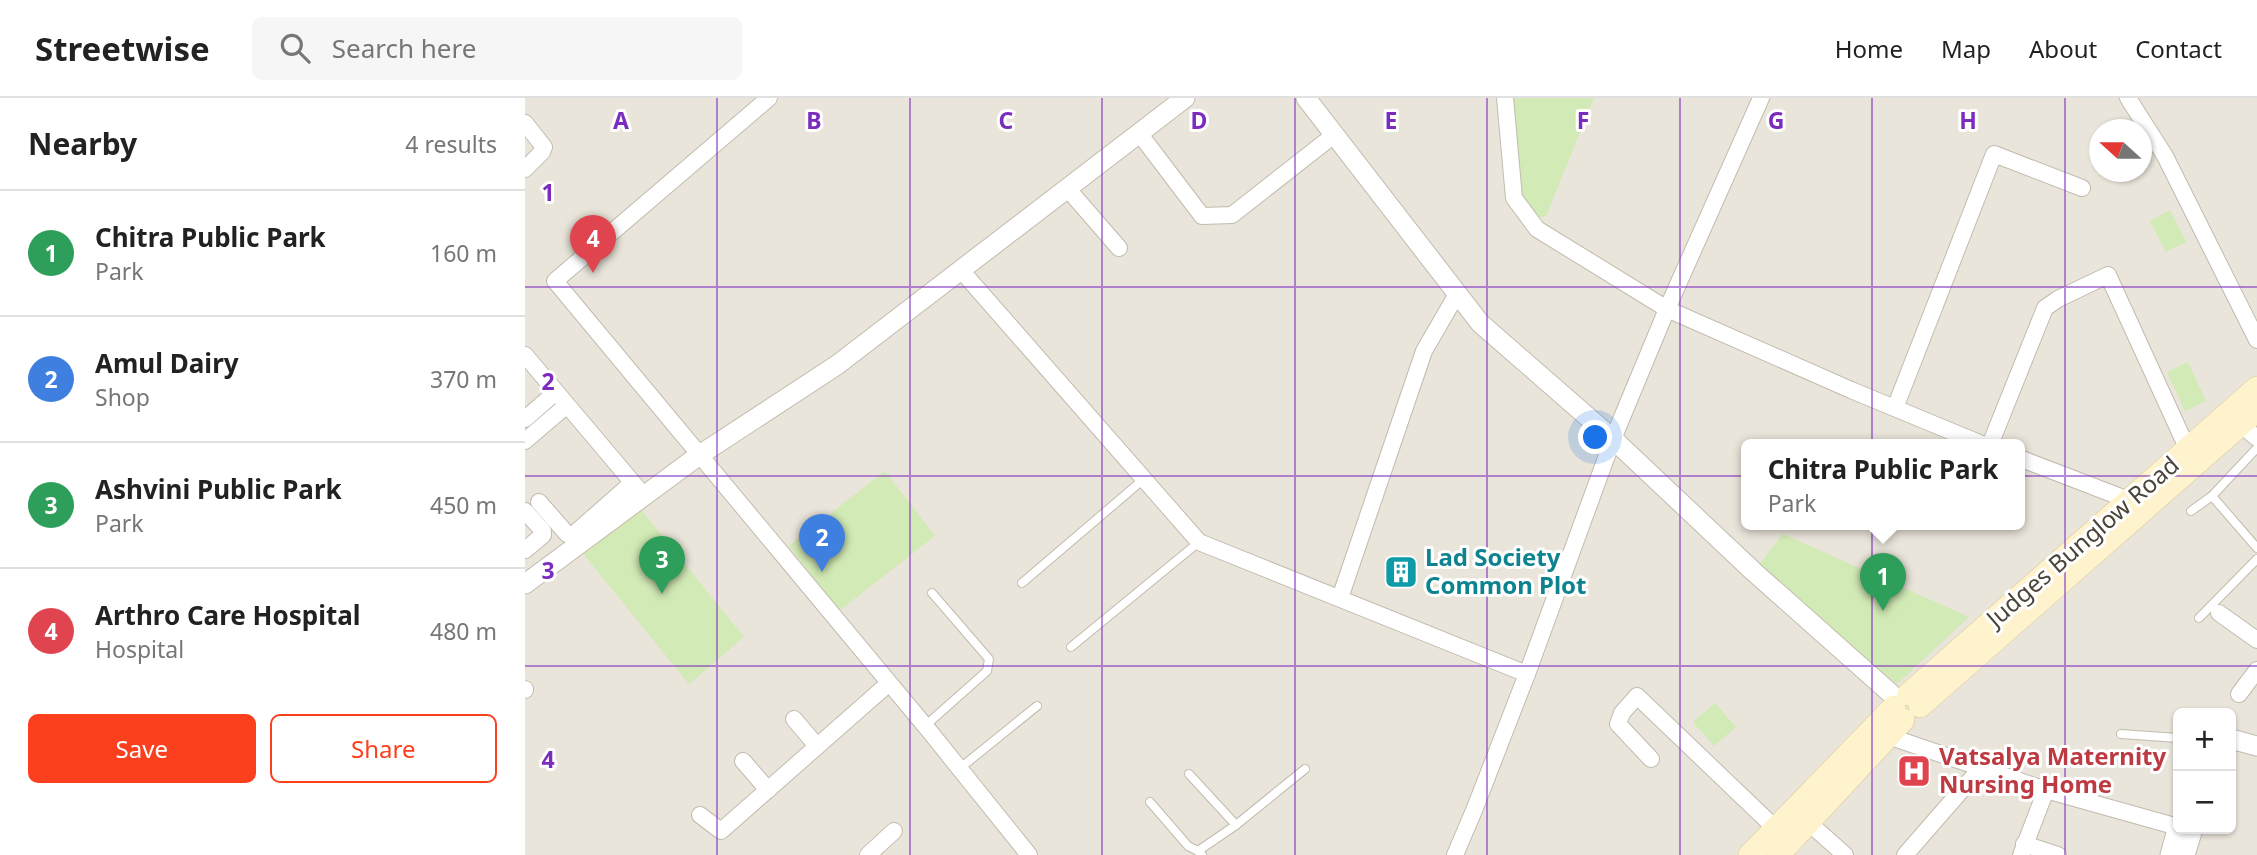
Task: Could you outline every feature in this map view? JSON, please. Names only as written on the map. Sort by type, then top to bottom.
[{"type":"main road","name":"Judges Bunglow Road","points":[[1750,855],[1902,710],[2257,388]]},
{"type":"main road","name":"Judges Bunglow Road","points":[[1778,855],[1902,710],[2252,424]]},
{"type":"street","points":[[769,98],[555,281],[1029,855]]},
{"type":"street","points":[[525,584],[556,561],[592,527],[638,490],[698,456],[837,365],[1185,98]]},
{"type":"street","points":[[1306,98],[1480,323],[1613,439],[1902,710],[1980,769],[2173,826]]},
{"type":"street","points":[[1505,98],[1514,198],[1537,229],[1667,309],[1972,439]]},
{"type":"street","points":[[2128,98],[2165,156],[2257,340]]},
{"type":"street","points":[[1455,855],[1527,674],[1613,439],[1754,100]]},
{"type":"street","points":[[525,122],[544,147],[525,169]]},
{"type":"street","points":[[1139,133],[1202,216],[1232,215],[1334,135]]},
{"type":"street","points":[[1895,408],[1994,154],[2081,188]]},
{"type":"street","points":[[1067,188],[1119,248]]},
{"type":"street","points":[[961,269],[1199,542],[1527,674]]},
{"type":"street","points":[[1990,439],[2045,308],[2108,275],[2188,450]]},
{"type":"street","points":[[1340,598],[1424,351],[1457,294]]},
{"type":"street","points":[[525,355],[638,490]]},
{"type":"street","points":[[525,419],[562,399]]},
{"type":"street","points":[[525,441],[562,399]]},
{"type":"street","points":[[2025,460],[2131,501]]},
{"type":"street","points":[[532,506],[567,534],[573,535],[592,527]]},
{"type":"street","points":[[532,506],[543,535],[531,544],[556,561]]},
{"type":"street","points":[[2219,613],[2257,640]]},
{"type":"street","points":[[2239,694],[2257,670]]},
{"type":"street","points":[[700,816],[721,831],[888,684]]},
{"type":"street","points":[[1651,759],[1618,724],[1622,713],[1637,696],[1776,829]]},
{"type":"street","points":[[794,719],[817,746]]},
{"type":"street","points":[[2236,740],[2257,746]]},
{"type":"street","points":[[2236,751],[2257,757]]},
{"type":"street","points":[[743,761],[768,790]]},
{"type":"street","points":[[1905,855],[1980,769]]},
{"type":"street","points":[[2046,789],[2022,850],[2058,855]]},
{"type":"street","points":[[1808,822],[1845,855]]},
{"type":"street","points":[[868,855],[894,831]]},
{"type":"street","points":[[2170,855],[2176,834]]},
{"type":"street","points":[[2185,855],[2191,834]]},
{"type":"lane","points":[[2191,511],[2212,496],[2257,448]]},
{"type":"lane","points":[[1023,583],[1145,478]]},
{"type":"lane","points":[[2212,496],[2257,548]]},
{"type":"lane","points":[[1071,647],[1199,542]]},
{"type":"lane","points":[[2199,618],[2257,559]]},
{"type":"lane","points":[[925,726],[987,671],[989,660],[932,593]]},
{"type":"lane","points":[[959,769],[1037,706]]},
{"type":"lane","points":[[2121,734],[2173,738]]},
{"type":"lane","points":[[1150,802],[1188,846],[1200,853],[1305,769]]},
{"type":"lane","points":[[1189,774],[1235,825]]},
{"type":"shaded area","points":[[525,98],[2257,98],[2257,855],[525,855]]},
{"type":"green space","points":[[1510,98],[1594,98],[1546,216],[1535,218],[1518,196]]},
{"type":"green space","points":[[2170,210],[2186,242],[2166,252],[2150,221]]},
{"type":"green space","points":[[2188,362],[2206,401],[2185,411],[2167,372]]},
{"type":"green space","points":[[885,471],[935,536],[839,611],[789,546]]},
{"type":"green space","points":[[639,507],[744,637],[689,684],[580,550]]},
{"type":"green space","points":[[1783,534],[1969,617],[1897,684],[1758,566]]},
{"type":"green space","points":[[1715,703],[1736,727],[1714,746],[1693,722]]},
{"type":"place","name":"Arthro Care Hospital","points":[[593,273]]},
{"type":"place","name":"Amul Dairy","points":[[822,572]]},
{"type":"place","name":"Lad Society Common Plot","points":[[1401,572]]},
{"type":"place","name":"Ashvini Public Park","points":[[662,594]]},
{"type":"place","name":"Chitra Public Park","points":[[1883,611]]},
{"type":"place","name":"Vatsalya Maternity Nursing Home","points":[[1914,771]]}]
